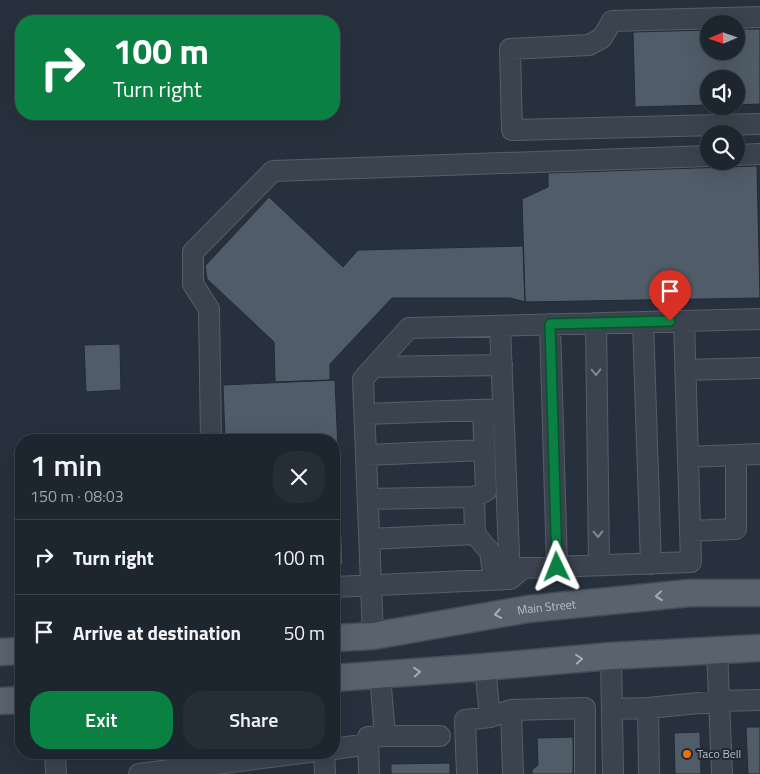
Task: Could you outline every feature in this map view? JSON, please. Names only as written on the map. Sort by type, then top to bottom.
[{"type":"main road","name":"Main Street","points":[[340,638],[373,636],[528,609],[690,593],[760,593]]},
{"type":"main road","points":[[373,636],[380,675]]},
{"type":"main road","points":[[340,678],[611,656],[760,648]]},
{"type":"main road","points":[[0,652],[15,651]]},
{"type":"main road","points":[[0,701],[15,700]]},
{"type":"lane","points":[[760,17],[612,21],[602,38],[589,45],[510,48],[512,130],[760,124]]},
{"type":"lane","points":[[745,155],[760,154]]},
{"type":"lane","points":[[211,434],[209,309],[193,284],[194,252],[273,170],[700,156]]},
{"type":"lane","points":[[373,636],[363,379],[409,328],[760,319]]},
{"type":"lane","points":[[684,321],[691,562],[690,593]]},
{"type":"lane","points":[[643,322],[651,564]]},
{"type":"lane","points":[[596,323],[599,566]]},
{"type":"lane","points":[[550,324],[557,567]]},
{"type":"lane","points":[[500,326],[506,490],[502,580]]},
{"type":"lane","points":[[374,367],[502,365]]},
{"type":"lane","points":[[685,370],[760,368]]},
{"type":"lane","points":[[365,414],[503,409]]},
{"type":"lane","points":[[483,410],[484,450],[475,534],[490,552],[502,580]]},
{"type":"lane","points":[[366,455],[484,450]]},
{"type":"lane","points":[[688,457],[760,454]]},
{"type":"lane","points":[[690,531],[736,529],[736,455]]},
{"type":"lane","points":[[368,499],[480,494],[506,490]]},
{"type":"lane","points":[[370,539],[475,534]]},
{"type":"lane","points":[[340,587],[502,580],[523,568],[691,562]]},
{"type":"lane","points":[[718,649],[722,774]]},
{"type":"lane","points":[[611,656],[613,774]]},
{"type":"lane","points":[[485,667],[490,717]]},
{"type":"lane","points":[[369,774],[376,740],[380,675]]},
{"type":"lane","points":[[467,774],[465,720],[490,717],[511,710],[612,706],[648,708],[719,701],[760,700]]},
{"type":"lane","points":[[585,708],[585,774]]},
{"type":"lane","points":[[648,708],[649,774]]},
{"type":"lane","points":[[511,710],[513,774]]},
{"type":"lane","points":[[340,748],[376,740],[440,736]]},
{"type":"lane","points":[[55,759],[56,774]]},
{"type":"lane","points":[[139,774],[259,759]]},
{"type":"lane","points":[[324,759],[325,774]]},
{"type":"building","points":[[745,29],[760,29],[760,104],[745,105],[745,70],[700,70],[700,105],[635,107],[633,32],[700,30],[700,60],[745,60]]},
{"type":"building","points":[[745,166],[757,166],[760,298],[525,302],[522,199],[548,187],[548,173],[700,168],[700,170],[745,170]]},
{"type":"building","points":[[269,197],[343,267],[358,250],[523,246],[525,302],[510,298],[392,298],[330,364],[330,380],[275,382],[274,342],[207,279],[205,266]]},
{"type":"building","points":[[120,344],[121,390],[86,392],[84,345]]},
{"type":"building","points":[[335,380],[337,434],[225,434],[223,385]]},
{"type":"building","points":[[340,495],[343,564],[340,564]]},
{"type":"building","points":[[746,727],[760,727],[760,774],[748,774]]},
{"type":"building","name":"Taco Bell","points":[[700,732],[701,774],[675,774],[674,733]]},
{"type":"building","points":[[573,737],[573,774],[532,774],[532,770],[538,765],[537,738]]},
{"type":"building","points":[[450,763],[450,774],[391,774],[391,764]]},
{"type":"place","name":"Taco Bell","points":[[687,754]]},
{"type":"route","points":[[557,567],[550,324],[670,321]]}]
